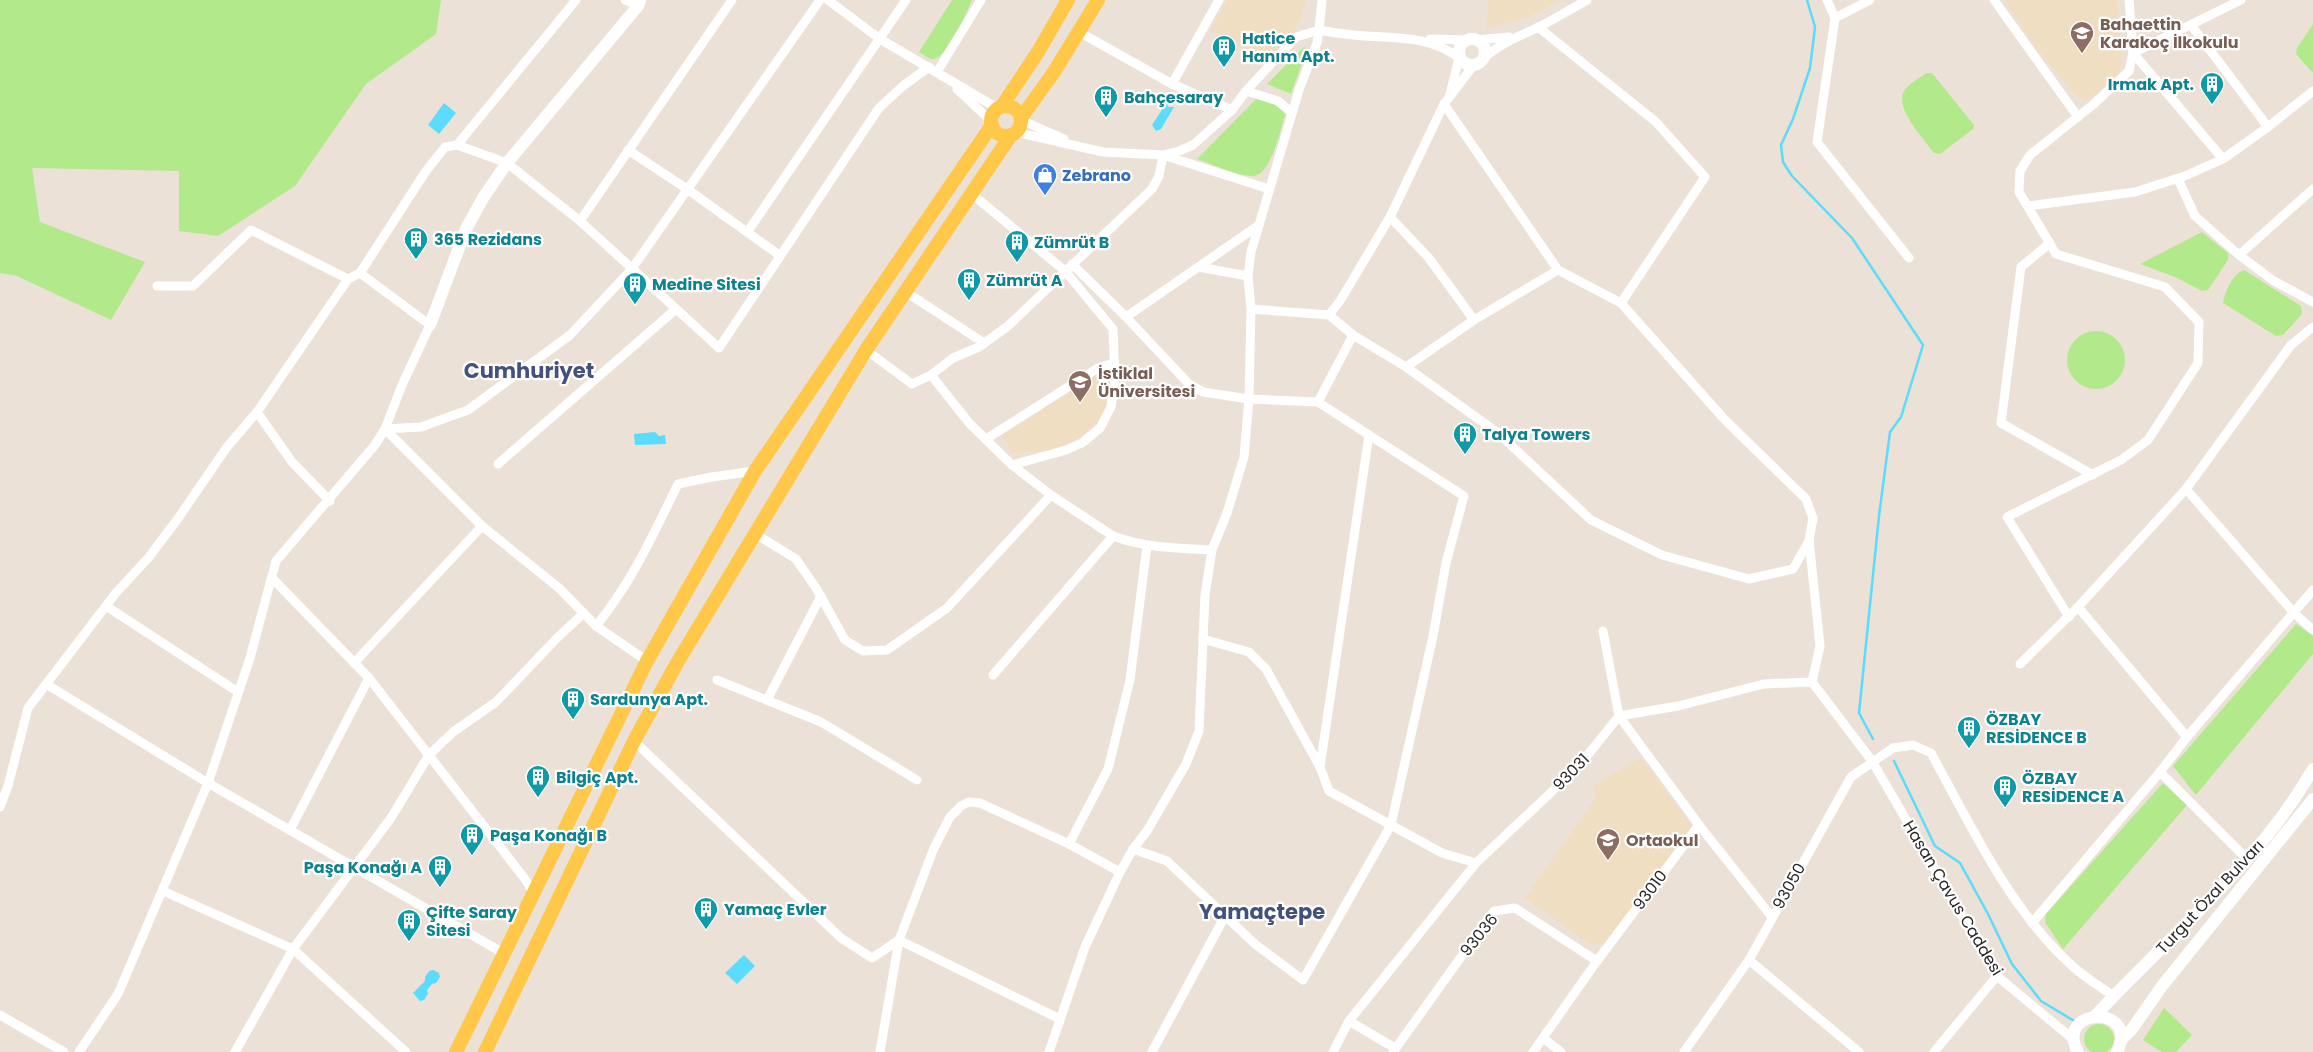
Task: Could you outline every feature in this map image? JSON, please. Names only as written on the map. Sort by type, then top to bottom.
[{"type":"main road","points":[[456,1052],[647,661],[755,471],[1038,52],[1068,0]]},
{"type":"main road","points":[[485,1052],[634,741],[677,663],[866,350],[972,194],[1098,0]]},
{"type":"main road","points":[[430,325],[466,229],[483,198],[507,163],[639,3]]},
{"type":"main road","points":[[1472,40],[1483,45],[1479,62],[1465,64],[1459,58],[1459,49],[1472,40]]},
{"type":"main road","points":[[995,115],[1012,107],[1016,109],[1017,126]]},
{"type":"main road","points":[[995,115],[997,133],[1017,126]]},
{"type":"main road","name":"Turgut Özal Bulvarı","points":[[2066,1052],[2076,1046],[2075,1033],[2083,1021],[2096,1016],[2113,996],[2248,860],[2300,792],[2313,769]]},
{"type":"main road","name":"Turgut Özal Bulvarı","points":[[2119,1046],[2162,986],[2313,799]]},
{"type":"main road","name":"Turgut Özal Bulvarı","points":[[2096,1016],[2111,1019],[2117,1025],[2119,1046]]},
{"type":"street","points":[[457,145],[576,0]]},
{"type":"street","points":[[625,0],[639,3]]},
{"type":"street","points":[[580,221],[732,0]]},
{"type":"street","points":[[385,429],[422,427],[468,410],[570,335],[632,270],[687,188],[820,0]]},
{"type":"street","points":[[828,0],[880,39],[946,78],[995,115]]},
{"type":"street","points":[[748,231],[906,0]]},
{"type":"street","points":[[937,72],[980,0]]},
{"type":"street","points":[[1172,84],[1219,0]]},
{"type":"street","points":[[1049,1052],[1085,947],[1120,872],[1133,849],[1147,831],[1186,764],[1199,731],[1205,595],[1212,550],[1227,513],[1244,457],[1249,399],[1251,309],[1248,276],[1251,252],[1292,113],[1317,43],[1322,0]]},
{"type":"street","points":[[1329,315],[1340,301],[1390,217],[1450,94],[1479,62],[1496,47],[1516,36],[1538,28],[1588,0]]},
{"type":"street","points":[[1827,0],[1835,18],[1817,142],[1909,258]]},
{"type":"street","points":[[1835,18],[1870,0]]},
{"type":"street","points":[[1994,0],[2078,117]]},
{"type":"street","points":[[2069,617],[2007,517],[2121,460],[2148,440],[2198,363],[2199,322],[2165,287],[2056,254],[2019,192],[2020,171],[2030,155],[2078,117],[2128,71],[2133,53],[2129,0]]},
{"type":"street","points":[[2133,53],[2241,0]]},
{"type":"street","points":[[2191,25],[2268,127]]},
{"type":"street","points":[[1538,28],[1656,122],[1705,176],[1621,303]]},
{"type":"street","points":[[1162,156],[1193,145],[1232,110],[1246,91],[1296,37],[1319,30],[1354,35],[1414,39],[1472,40],[1516,36]]},
{"type":"street","points":[[1079,32],[1172,84],[1232,110]]},
{"type":"street","points":[[1414,39],[1438,45],[1459,58],[1450,94]]},
{"type":"street","points":[[2133,53],[2223,159]]},
{"type":"street","points":[[0,807],[28,708],[106,606],[149,557],[227,446],[257,412],[348,279],[360,274],[426,171],[445,148],[457,145],[507,163],[580,221],[719,348],[779,255],[879,108],[902,86],[928,67]]},
{"type":"street","points":[[946,78],[995,115]]},
{"type":"street","points":[[1246,91],[1278,100],[1292,113]]},
{"type":"street","points":[[2028,206],[2135,192],[2178,179],[2223,159],[2268,127],[2313,91]]},
{"type":"street","points":[[1444,104],[1558,270],[1621,303],[1725,420],[1806,499],[1812,518],[1809,540],[1820,646],[1812,682],[1872,761]]},
{"type":"street","points":[[1017,126],[1103,152],[1162,156],[1269,190]]},
{"type":"street","points":[[1017,126],[1085,148]]},
{"type":"street","points":[[628,150],[687,188],[779,255]]},
{"type":"street","points":[[866,350],[912,384],[932,375],[953,358],[984,343],[1008,326],[1152,189],[1158,176],[1162,156]]},
{"type":"street","points":[[2178,179],[2196,216],[2238,254],[2274,281],[2313,302]]},
{"type":"street","points":[[2238,254],[2313,189]]},
{"type":"street","points":[[972,194],[1069,267],[1126,316],[1189,384],[1202,392],[1249,399],[1318,402],[1464,496],[1446,563],[1433,636],[1391,824],[1303,980],[1255,944],[1167,861],[1133,849]]},
{"type":"street","points":[[1390,217],[1428,257],[1474,320]]},
{"type":"street","points":[[1126,316],[1259,225]]},
{"type":"street","points":[[157,286],[193,286],[251,230],[348,279]]},
{"type":"street","points":[[2050,243],[2021,267],[2001,423],[2093,474]]},
{"type":"street","points":[[1012,465],[1066,450],[1082,443],[1100,428],[1111,407],[1115,379],[1113,329],[1069,267]]},
{"type":"street","points":[[1199,267],[1248,276]]},
{"type":"street","points":[[1406,367],[1474,320],[1558,270]]},
{"type":"street","points":[[79,1052],[118,994],[208,783],[238,692],[276,561],[330,501],[375,446],[385,429],[402,385],[430,325],[360,274]]},
{"type":"street","points":[[906,292],[984,343]]},
{"type":"street","points":[[498,464],[676,309]]},
{"type":"street","points":[[1251,309],[1329,315],[1353,335],[1406,367],[1498,433],[1591,520],[1662,555],[1749,579],[1793,569],[1809,540]]},
{"type":"street","points":[[2020,664],[2069,617],[2186,489],[2291,345],[2313,327]]},
{"type":"street","points":[[1318,402],[1353,335]]},
{"type":"street","points":[[986,439],[1098,368],[1114,363]]},
{"type":"street","points":[[932,375],[970,424],[1012,465],[1050,496],[1113,536],[1147,546],[1212,550]]},
{"type":"street","points":[[257,412],[292,462],[330,501]]},
{"type":"street","points":[[385,429],[482,526],[559,588],[596,626],[647,661]]},
{"type":"street","points":[[1320,767],[1369,435]]},
{"type":"street","points":[[596,626],[616,602],[633,575],[678,484],[755,471]]},
{"type":"street","points":[[2186,489],[2294,613],[2313,630]]},
{"type":"street","points":[[754,533],[796,559],[821,596],[845,640],[863,651],[887,650],[947,608],[1050,496]]},
{"type":"street","points":[[354,663],[482,526]]},
{"type":"street","points":[[993,676],[1113,536]]},
{"type":"street","points":[[1069,844],[1108,769],[1130,680],[1147,546]]},
{"type":"street","points":[[272,578],[369,678],[525,879],[533,892]]},
{"type":"street","points":[[2113,996],[2068,963],[2032,923],[2313,590]]},
{"type":"street","points":[[767,700],[821,596]]},
{"type":"street","points":[[106,606],[238,692]]},
{"type":"street","points":[[2078,607],[2187,737]]},
{"type":"street","points":[[236,1052],[293,949],[392,818],[429,755],[453,732],[496,702],[558,637],[584,613]]},
{"type":"street","points":[[1603,630],[1620,716],[1699,825],[1772,917]]},
{"type":"street","points":[[1203,639],[1249,652],[1266,669],[1320,767],[1329,790],[1442,853],[1476,863]]},
{"type":"street","points":[[290,830],[369,678]]},
{"type":"street","points":[[717,680],[821,722],[917,780]]},
{"type":"street","points":[[1620,716],[1678,706],[1764,684],[1812,682]]},
{"type":"street","points":[[46,684],[208,783],[505,954]]},
{"type":"street","name":"93031","points":[[1332,1052],[1349,1021],[1476,863],[1578,767],[1620,716]]},
{"type":"street","points":[[634,741],[841,938],[872,958],[899,940]]},
{"type":"street","name":"93050","points":[[1684,1052],[1748,960],[1851,777],[1893,748],[1913,745],[1931,753],[1990,860],[2032,923]]},
{"type":"street","name":"Hasan Çavus Caddesi","points":[[1872,761],[1997,976],[2076,1046]]},
{"type":"street","points":[[2160,772],[2248,860]]},
{"type":"street","points":[[880,1052],[899,940],[934,848],[950,817],[969,802],[980,803],[1069,844],[1120,872]]},
{"type":"street","name":"93010","points":[[1533,1052],[1597,960],[1699,825]]},
{"type":"street","points":[[163,890],[293,949],[406,1052]]},
{"type":"street","name":"93036","points":[[1394,1050],[1494,911],[1515,908],[1597,960]]},
{"type":"street","points":[[1152,1052],[1225,916]]},
{"type":"street","points":[[899,940],[1060,1019]]},
{"type":"street","points":[[1748,960],[1859,1052]]},
{"type":"street","points":[[1934,1052],[1997,976]]},
{"type":"street","points":[[0,1015],[64,1052]]},
{"type":"street","points":[[1349,1021],[1394,1050]]},
{"type":"street","points":[[1543,1038],[1562,1052]]},
{"type":"shaded area","points":[[1228,0],[1306,0],[1303,13],[1295,30],[1262,65],[1210,30]]},
{"type":"shaded area","points":[[1489,0],[1563,0],[1526,18],[1486,29]]},
{"type":"shaded area","name":"Bahaettin Karakoç İlkokulu","points":[[2005,0],[2117,0],[2122,60],[2118,75],[2086,101],[2075,95],[2036,47]]},
{"type":"shaded area","name":"İstiklal Üniversitesi","points":[[1110,370],[1110,394],[1105,413],[1081,436],[1056,450],[1012,453],[1002,436],[1099,373]]},
{"type":"shaded area","name":"Ortaokul","points":[[1640,758],[1692,825],[1607,943],[1590,944],[1525,898],[1595,799],[1594,785]]},
{"type":"green space","points":[[0,0],[441,0],[436,34],[366,84],[295,186],[218,236],[179,231],[179,171],[32,168],[40,222],[145,262],[111,320],[17,276],[0,273]]},
{"type":"green space","points":[[952,0],[972,0],[956,34],[945,51],[939,57],[929,58],[919,52]]},
{"type":"green space","points":[[2313,24],[2313,73],[2296,54],[2297,48]]},
{"type":"green space","points":[[1304,47],[1307,49],[1291,94],[1267,84]]},
{"type":"green space","points":[[1926,73],[1932,73],[1974,125],[1973,129],[1940,154],[1934,153],[1917,132],[1903,106],[1902,98],[1906,88]]},
{"type":"green space","points":[[1257,98],[1273,102],[1286,112],[1271,157],[1262,171],[1257,175],[1244,175],[1197,159]]},
{"type":"green space","points":[[2202,232],[2228,253],[2228,260],[2208,290],[2202,291],[2175,277],[2140,264]]},
{"type":"green space","points":[[2244,270],[2301,306],[2302,314],[2283,335],[2276,336],[2223,303],[2227,289],[2233,279]]},
{"type":"green space","points":[[2096,331],[2107,333],[2120,344],[2125,360],[2123,371],[2112,384],[2096,389],[2085,387],[2072,376],[2067,360],[2069,349],[2080,336]]},
{"type":"green space","points":[[2296,624],[2313,636],[2313,654],[2196,795],[2173,766]]},
{"type":"green space","points":[[2163,783],[2187,805],[2063,949],[2045,922],[2046,914]]},
{"type":"green space","points":[[2164,1008],[2192,1035],[2176,1052],[2162,1052],[2143,1040]]},
{"type":"green space","points":[[2099,1024],[2109,1029],[2114,1039],[2109,1049],[2099,1054],[2089,1049],[2084,1039],[2089,1029]]},
{"type":"water","points":[[1167,102],[1168,107],[1174,107],[1161,129],[1156,131],[1152,125]]},
{"type":"water","points":[[444,103],[456,113],[439,134],[428,125]]},
{"type":"water","points":[[655,432],[659,436],[665,435],[666,444],[635,445],[634,434]]},
{"type":"water","points":[[744,955],[755,966],[737,984],[725,973]]},
{"type":"water","points":[[433,970],[439,973],[440,977],[427,990],[428,994],[424,1000],[420,1001],[413,993],[425,981],[429,971]]},
{"type":"waterway","points":[[1807,0],[1815,27],[1810,68],[1793,119],[1781,145],[1783,162],[1792,176],[1852,238],[1923,345],[1901,417],[1890,432],[1879,516],[1859,713],[1873,739]]},
{"type":"waterway","points":[[1894,761],[1935,846],[1960,863],[1988,914],[2012,964],[2041,1001],[2076,1022]]},
{"type":"place","name":"Bahaettin Karakoç İlkokulu","points":[[2082,54]]},
{"type":"place","name":"Hatice Hanım Apt.","points":[[1224,68]]},
{"type":"place","name":"Irmak Apt.","points":[[2212,105]]},
{"type":"place","name":"Bahçesaray","points":[[1106,118]]},
{"type":"place","name":"Zebrano","points":[[1045,196]]},
{"type":"place","name":"365 Rezidans","points":[[416,260]]},
{"type":"place","name":"Zümrüt B","points":[[1017,263]]},
{"type":"place","name":"Zümrüt A","points":[[969,301]]},
{"type":"place","name":"Medine Sitesi","points":[[635,305]]},
{"type":"place","name":"İstiklal Üniversitesi","points":[[1080,403]]},
{"type":"place","name":"Talya Towers","points":[[1465,455]]},
{"type":"place","name":"Sardunya Apt.","points":[[573,720]]},
{"type":"place","name":"ÖZBAY RESİDENCE B","points":[[1969,749]]},
{"type":"place","name":"Bilgiç Apt.","points":[[538,798]]},
{"type":"place","name":"ÖZBAY RESİDENCE A","points":[[2005,808]]},
{"type":"place","name":"Paşa Konağı B","points":[[472,856]]},
{"type":"place","name":"Ortaokul","points":[[1608,861]]},
{"type":"place","name":"Paşa Konağı A","points":[[440,888]]},
{"type":"place","name":"Yamaç Evler","points":[[706,930]]},
{"type":"place","name":"Çifte Saray Sitesi","points":[[409,942]]},
{"type":"district","name":"Cumhuriyet","points":[[529,370]]},
{"type":"district","name":"Yamaçtepe","points":[[1262,911]]}]
